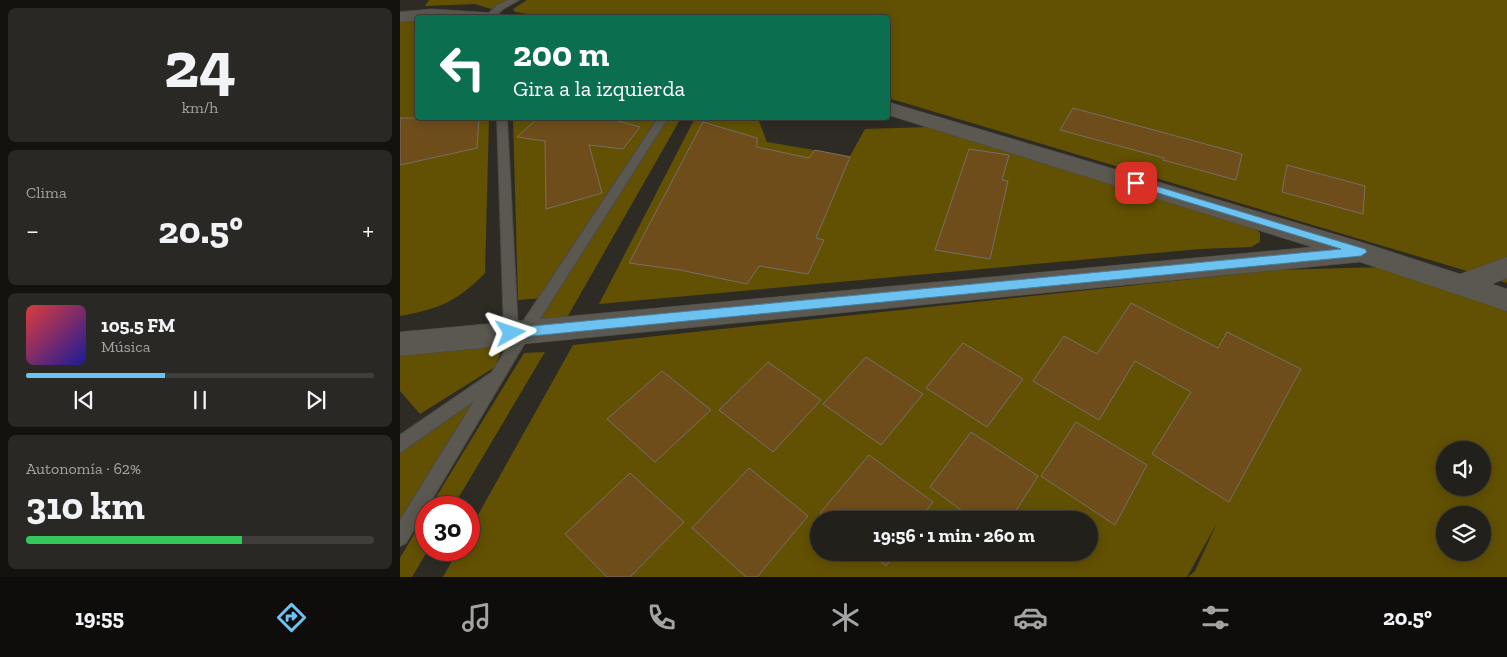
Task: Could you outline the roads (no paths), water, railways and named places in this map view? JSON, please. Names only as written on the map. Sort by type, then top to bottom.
[{"type":"street","points":[[400,16],[415,15]]},
{"type":"street","points":[[416,15],[451,15]]},
{"type":"street","points":[[890,109],[1361,252],[1507,300]]},
{"type":"street","points":[[400,344],[1361,252]]},
{"type":"street","points":[[1461,285],[1507,267]]},
{"type":"lane","points":[[492,15],[500,6],[515,0]]},
{"type":"lane","points":[[502,120],[517,332]]},
{"type":"lane","points":[[400,537],[498,375],[517,332],[662,120]]},
{"type":"lane","points":[[400,445],[498,375]]}]
